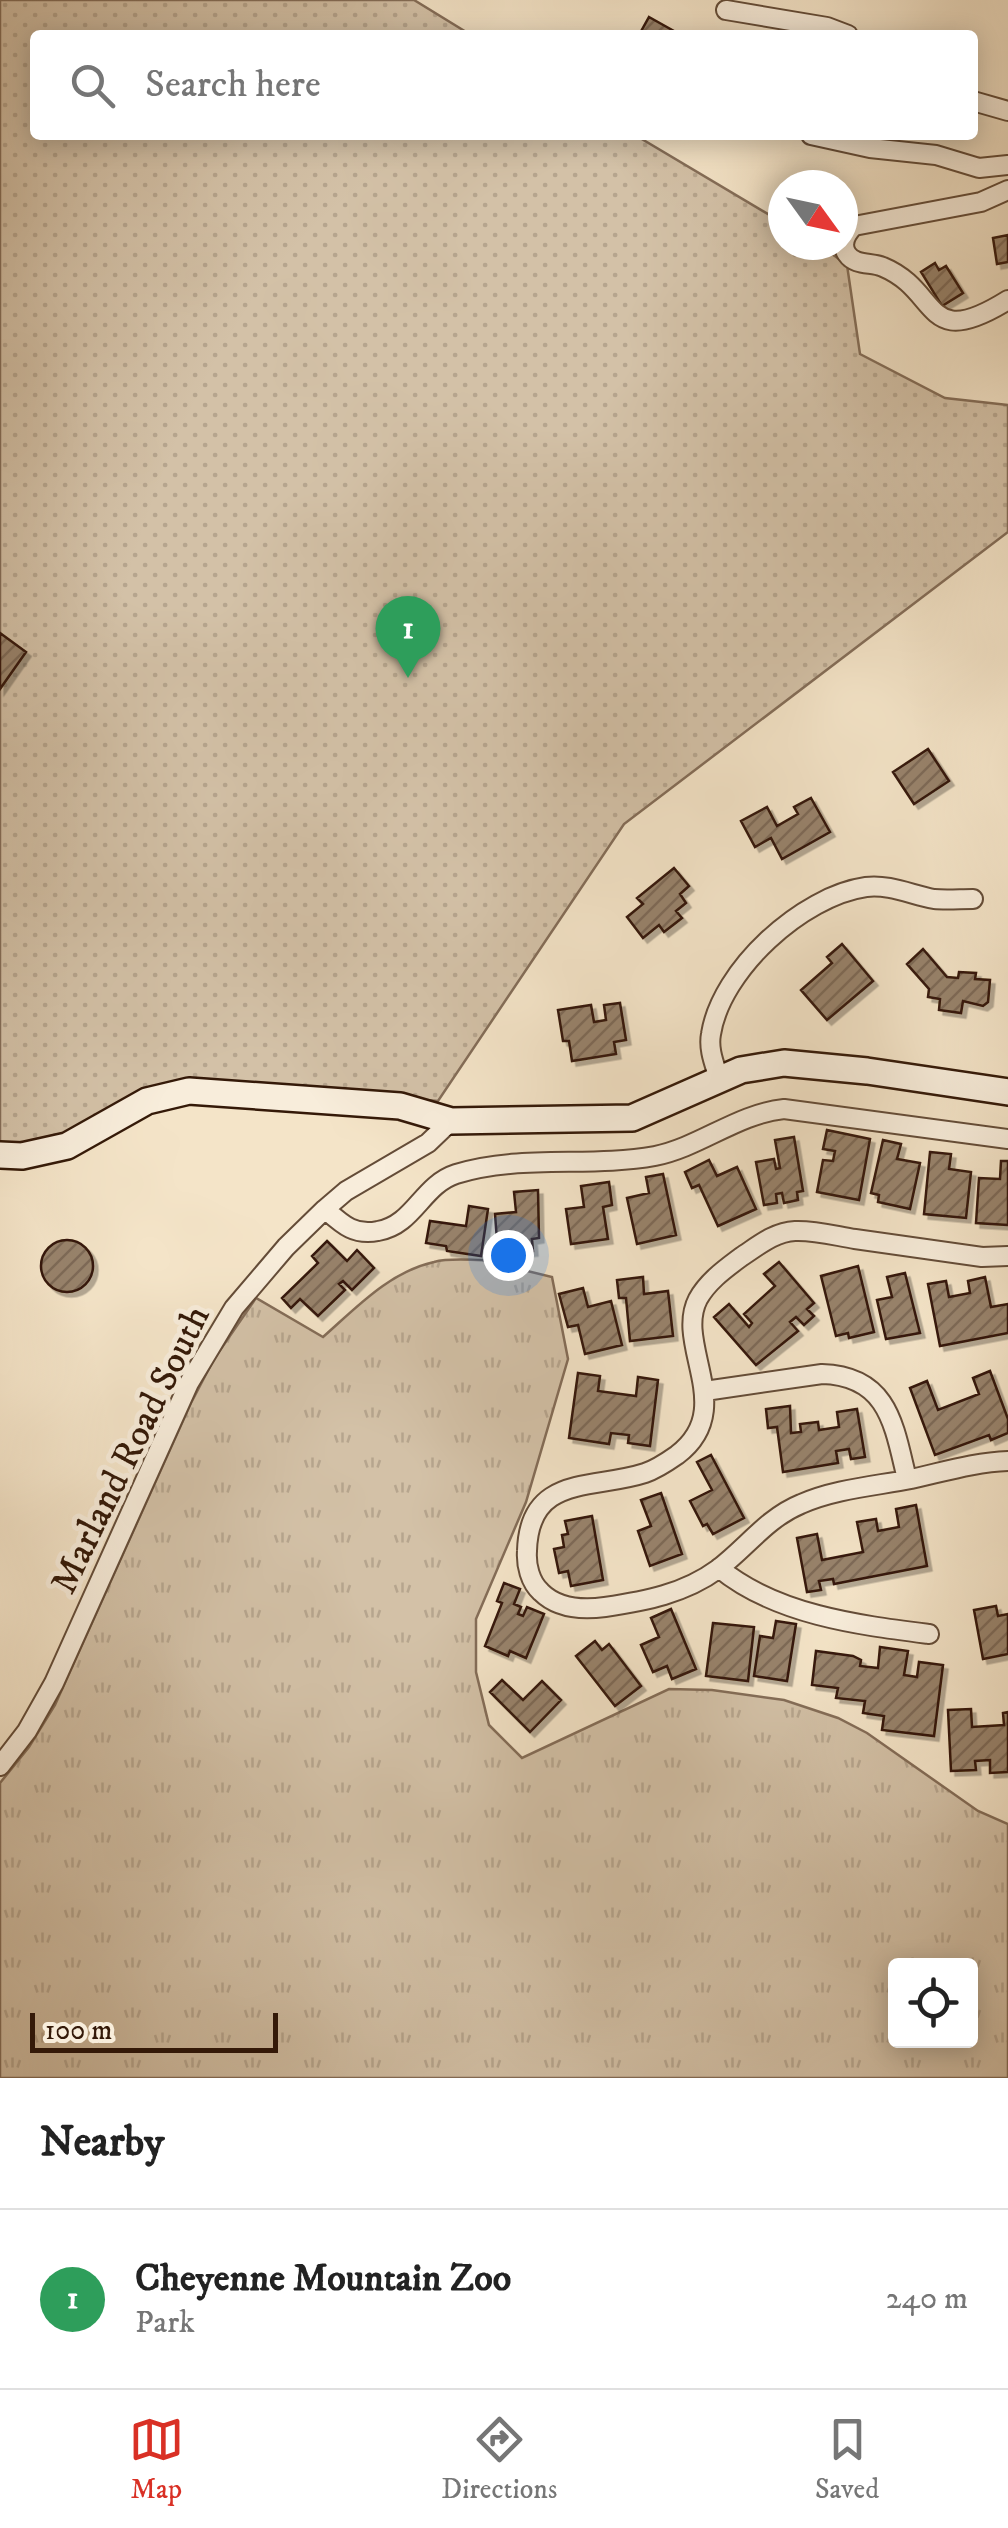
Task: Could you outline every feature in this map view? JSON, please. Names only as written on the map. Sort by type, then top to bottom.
[{"type":"street","points":[[726,10],[835,30]]},
{"type":"street","points":[[978,103],[1008,110]]},
{"type":"street","points":[[834,140],[870,148],[936,154],[979,168],[1008,164]]},
{"type":"street","points":[[1008,190],[982,202],[854,226],[846,234],[844,244],[847,254],[857,262],[883,266],[934,312],[952,321],[988,313],[1008,300]]},
{"type":"street","points":[[719,1079],[710,1046],[718,1010],[730,985],[748,962],[792,919],[838,894],[872,886],[936,899],[973,900]]},
{"type":"street","points":[[0,1155],[22,1156],[67,1146],[148,1101],[188,1092],[400,1106],[451,1121],[632,1118],[719,1079],[760,1065],[784,1063],[1008,1092]]},
{"type":"street","points":[[325,1208],[345,1228],[374,1232],[406,1219],[428,1190],[455,1174],[548,1161],[641,1158],[661,1154],[748,1117],[784,1109],[1008,1138]]},
{"type":"street","name":"Marland Road South","points":[[0,1766],[27,1731],[54,1683],[210,1344],[259,1277],[325,1208],[346,1191],[428,1143],[451,1121]]},
{"type":"street","points":[[1007,1460],[802,1503],[770,1522],[719,1568],[672,1593],[648,1600],[590,1609],[555,1603],[531,1579],[526,1560],[531,1526],[548,1499],[560,1490],[642,1475],[685,1449],[695,1436],[705,1391],[692,1326],[698,1299],[721,1271],[779,1234],[796,1231],[982,1257],[1008,1256]]},
{"type":"street","points":[[705,1391],[822,1374],[841,1374],[856,1380],[882,1400],[890,1414],[907,1480]]},
{"type":"street","points":[[719,1568],[743,1588],[779,1603],[856,1622],[929,1634]]},
{"type":"green space","points":[[0,0],[414,0],[463,30],[30,30],[30,140],[643,140],[768,214],[768,260],[840,260],[847,265],[860,354],[945,398],[1008,405],[1008,532],[624,824],[438,1101],[188,1079],[142,1091],[82,1127],[14,1144],[0,1143]]},
{"type":"green space","points":[[452,1260],[482,1260],[552,1277],[568,1359],[526,1502],[476,1619],[476,1672],[489,1725],[522,1758],[669,1689],[712,1690],[784,1700],[838,1718],[867,1733],[978,1811],[1008,1824],[1008,2078],[0,2078],[0,1783],[55,1705],[214,1359],[256,1298],[323,1337],[374,1292],[402,1274]]},
{"type":"building","points":[[649,17],[672,30],[642,30]]},
{"type":"building","points":[[1008,235],[1008,262],[997,264],[993,238]]},
{"type":"building","points":[[935,263],[939,270],[946,266],[963,293],[942,306],[921,272]]},
{"type":"building","points":[[0,633],[26,652],[0,689]]},
{"type":"building","points":[[928,749],[949,781],[914,804],[893,772]]},
{"type":"building","points":[[811,798],[830,832],[782,859],[771,838],[755,847],[741,821],[767,807],[777,826],[798,814],[794,807]]},
{"type":"building","points":[[674,868],[689,886],[680,894],[686,903],[676,911],[682,918],[664,932],[659,925],[643,938],[627,917],[643,904],[637,898]]},
{"type":"building","points":[[842,944],[873,981],[827,1020],[801,990],[832,963],[827,957]]},
{"type":"building","points":[[923,949],[947,977],[958,978],[959,972],[976,973],[975,979],[990,980],[988,1002],[983,1006],[963,1001],[961,1013],[939,1010],[940,999],[928,997],[929,989],[907,964]]},
{"type":"building","points":[[620,1003],[626,1040],[614,1042],[616,1054],[572,1061],[569,1041],[563,1041],[558,1010],[591,1005],[594,1022],[606,1020],[604,1005]]},
{"type":"building","points":[[827,1130],[870,1139],[859,1200],[817,1192],[823,1160],[833,1161],[835,1151],[823,1149]]},
{"type":"building","points":[[794,1137],[803,1191],[797,1192],[798,1200],[784,1203],[782,1193],[776,1194],[777,1203],[764,1205],[756,1162],[774,1159],[776,1169],[780,1168],[775,1140]]},
{"type":"building","points":[[883,1140],[901,1144],[897,1159],[920,1163],[910,1209],[878,1202],[879,1195],[871,1193]]},
{"type":"building","points":[[930,1152],[951,1154],[949,1169],[971,1172],[966,1218],[924,1214]]},
{"type":"building","points":[[709,1160],[717,1176],[737,1167],[756,1209],[718,1226],[699,1185],[692,1188],[685,1172]]},
{"type":"building","points":[[1001,1161],[1008,1161],[1008,1225],[976,1223],[979,1178],[1000,1179]]},
{"type":"building","points":[[663,1174],[676,1235],[637,1244],[627,1198],[649,1193],[646,1177]]},
{"type":"building","points":[[609,1182],[612,1205],[603,1207],[608,1239],[571,1244],[566,1209],[584,1207],[581,1186]]},
{"type":"building","points":[[538,1190],[539,1238],[532,1239],[533,1251],[498,1254],[495,1214],[516,1212],[514,1192]]},
{"type":"building","points":[[469,1206],[488,1209],[481,1256],[426,1243],[430,1221],[466,1226]]},
{"type":"building","points":[[67,1240],[85,1248],[93,1266],[85,1284],[67,1292],[49,1284],[41,1266],[49,1248]]},
{"type":"building","points":[[327,1241],[347,1261],[357,1250],[374,1268],[352,1290],[343,1281],[339,1284],[345,1290],[318,1316],[300,1299],[291,1308],[282,1298],[318,1263],[312,1256]]},
{"type":"building","points":[[779,1262],[814,1303],[807,1309],[814,1316],[804,1325],[796,1317],[790,1322],[798,1331],[756,1365],[714,1317],[729,1304],[749,1327],[752,1323],[744,1314],[775,1286],[764,1274]]},
{"type":"building","points":[[858,1266],[874,1332],[849,1338],[848,1333],[836,1336],[821,1276]]},
{"type":"building","points":[[905,1273],[920,1333],[886,1339],[877,1300],[892,1297],[887,1277]]},
{"type":"building","points":[[643,1277],[644,1294],[668,1291],[673,1336],[630,1341],[626,1298],[619,1298],[617,1280]]},
{"type":"building","points":[[985,1277],[991,1307],[1008,1304],[1008,1333],[940,1346],[928,1284],[946,1281],[949,1297],[970,1293],[968,1281]]},
{"type":"building","points":[[583,1288],[588,1307],[611,1301],[622,1345],[585,1354],[578,1325],[568,1327],[559,1294]]},
{"type":"building","points":[[990,1371],[1008,1419],[1008,1433],[991,1440],[989,1435],[935,1455],[910,1388],[927,1381],[938,1410],[979,1394],[973,1378]]},
{"type":"building","points":[[578,1373],[600,1376],[598,1391],[636,1396],[638,1377],[658,1380],[650,1446],[628,1443],[629,1435],[611,1433],[609,1444],[569,1438]]},
{"type":"building","points":[[790,1406],[791,1433],[801,1432],[800,1424],[818,1422],[819,1430],[839,1427],[837,1412],[857,1409],[865,1457],[851,1459],[849,1449],[836,1451],[838,1463],[783,1472],[777,1427],[768,1428],[766,1409]]},
{"type":"building","points":[[711,1455],[744,1518],[713,1534],[707,1524],[703,1526],[690,1501],[712,1490],[697,1462]]},
{"type":"building","points":[[661,1493],[682,1554],[650,1566],[638,1531],[651,1526],[641,1500]]},
{"type":"building","points":[[916,1505],[927,1566],[834,1584],[833,1579],[819,1581],[821,1590],[807,1592],[797,1538],[817,1534],[822,1560],[863,1552],[857,1522],[876,1519],[878,1531],[899,1527],[896,1509]]},
{"type":"building","points":[[592,1516],[603,1580],[571,1586],[568,1571],[559,1573],[554,1549],[564,1547],[562,1535],[568,1534],[565,1521]]},
{"type":"building","points":[[504,1583],[520,1589],[514,1604],[521,1607],[518,1614],[523,1616],[527,1607],[544,1614],[526,1658],[510,1651],[508,1656],[485,1646],[502,1603],[497,1601]]},
{"type":"building","points":[[996,1606],[998,1616],[1008,1614],[1008,1654],[983,1659],[974,1610]]},
{"type":"building","points":[[671,1609],[696,1669],[672,1679],[667,1666],[653,1672],[641,1645],[659,1637],[651,1618]]},
{"type":"building","points":[[776,1621],[796,1624],[787,1681],[754,1676],[760,1636],[773,1638]]},
{"type":"building","points":[[713,1623],[754,1627],[748,1681],[706,1676]]},
{"type":"building","points":[[595,1641],[602,1650],[609,1644],[641,1686],[615,1706],[576,1656]]},
{"type":"building","points":[[880,1647],[908,1651],[904,1675],[917,1677],[919,1662],[943,1665],[934,1736],[882,1730],[884,1716],[863,1713],[865,1701],[836,1698],[838,1688],[812,1685],[816,1651],[853,1656],[861,1660],[860,1666],[878,1668]]},
{"type":"building","points":[[502,1680],[523,1700],[542,1681],[561,1700],[530,1732],[490,1692]]},
{"type":"building","points":[[971,1709],[972,1727],[1004,1725],[1003,1713],[1008,1712],[1008,1772],[990,1773],[990,1760],[975,1761],[976,1770],[951,1771],[948,1710]]},
{"type":"place","name":"Cheyenne Mountain Zoo","points":[[408,678]]}]
